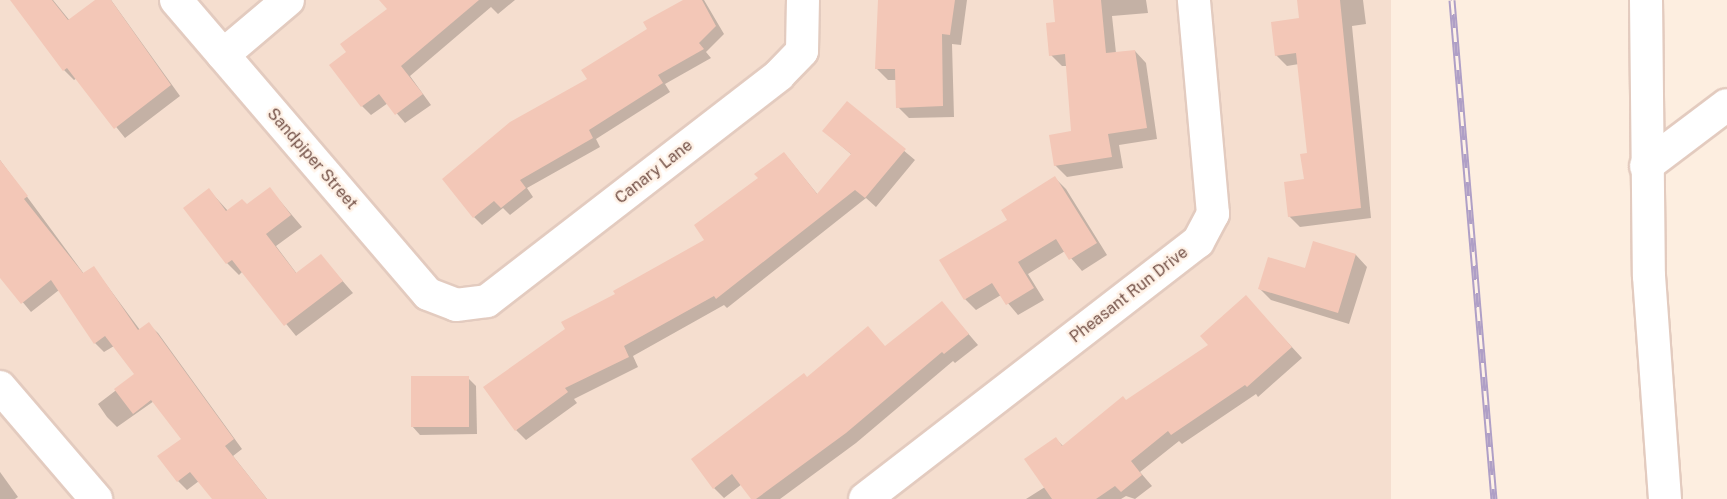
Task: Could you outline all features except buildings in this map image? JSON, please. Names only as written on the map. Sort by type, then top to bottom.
[{"type":"street","name":"Sandpiper Street","points":[[176,0],[428,294],[456,304]]},
{"type":"street","points":[[223,55],[288,0]]},
{"type":"street","name":"Canary Lane","points":[[456,304],[487,301],[779,75],[802,51],[803,0]]},
{"type":"street","name":"Pheasant Run Drive","points":[[865,499],[1198,242],[1213,214],[1194,0]]},
{"type":"street","points":[[1646,0],[1646,166],[1649,276],[1665,499]]},
{"type":"street","points":[[1646,166],[1727,105]]},
{"type":"street","points":[[0,387],[96,499]]},
{"type":"shaded area","points":[[0,0],[1391,0],[1391,499],[0,499]]},
{"type":"railway","points":[[1452,0],[1494,499]]}]
